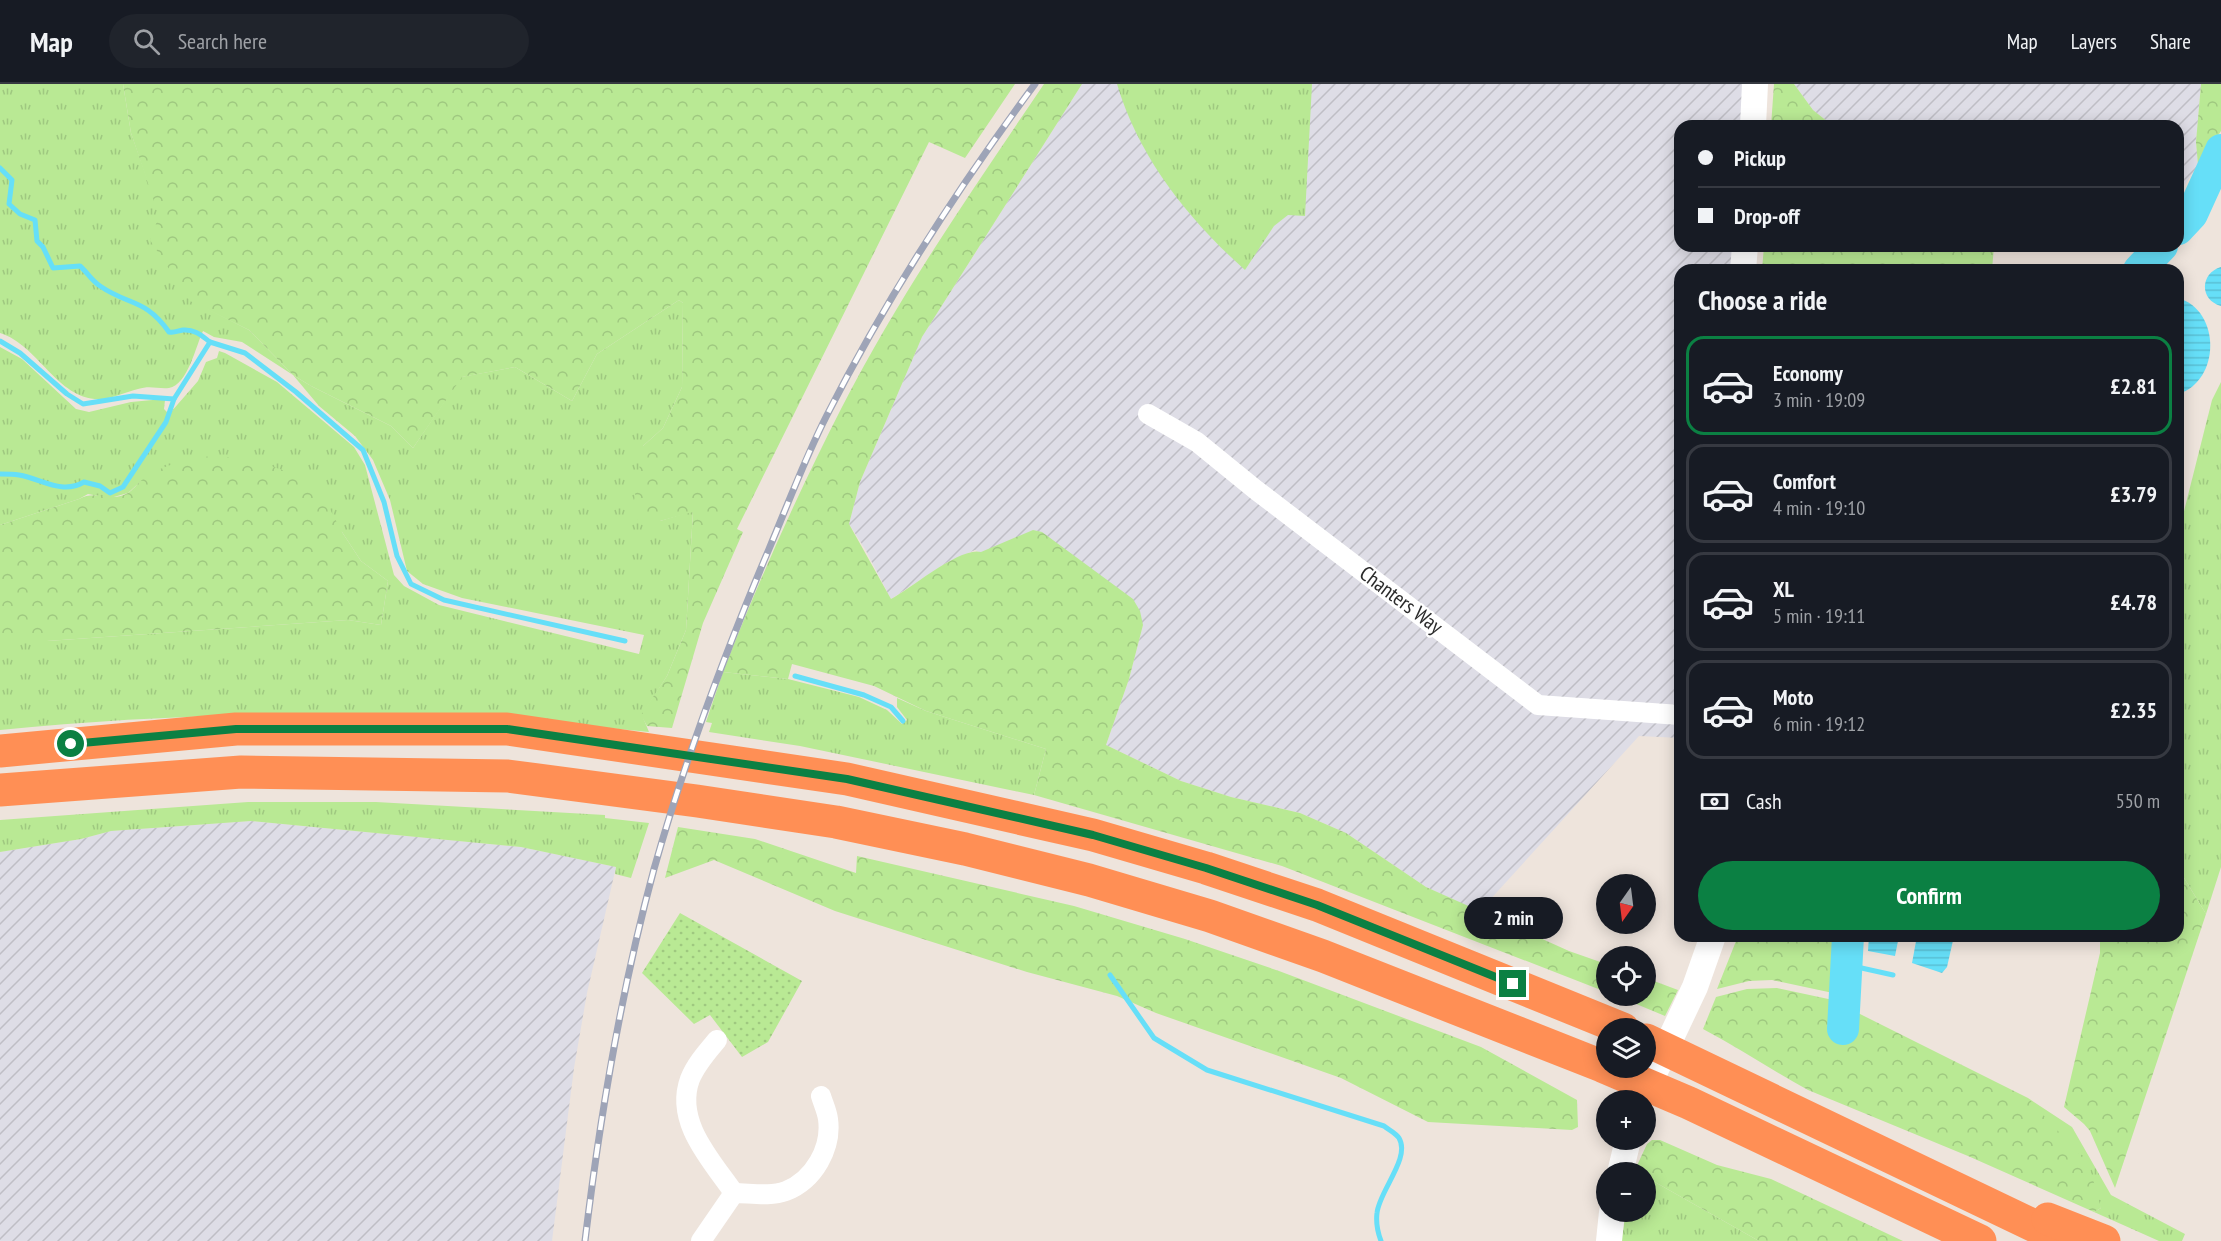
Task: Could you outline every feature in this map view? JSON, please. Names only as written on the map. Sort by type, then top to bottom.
[{"type":"highway","points":[[0,751],[236,729],[507,729],[847,779],[1093,835],[1206,868],[1317,905],[1596,1018]]},
{"type":"highway","points":[[0,790],[241,772],[508,776],[836,822],[965,849],[1089,880],[1210,916],[1323,956],[1602,1066],[1689,1104],[1980,1241]]},
{"type":"highway","points":[[1656,1045],[2066,1241]]},
{"type":"highway","points":[[1890,1157],[2104,1241]]},
{"type":"street","points":[[1753,120],[1755,84]]},
{"type":"street","name":"Chanters Way","points":[[1148,414],[1197,442],[1256,490],[1538,705],[1674,715]]},
{"type":"street","points":[[1646,1090],[1695,987],[1711,942]]},
{"type":"street","points":[[717,1040],[694,1070],[689,1081],[687,1101],[697,1142],[734,1193]]},
{"type":"street","points":[[734,1193],[771,1194],[785,1191],[800,1183],[812,1171],[825,1150],[828,1135],[828,1118],[821,1096]]},
{"type":"street","points":[[701,1241],[734,1193]]},
{"type":"street","points":[[1609,1241],[1611,1222]]},
{"type":"shaded area","points":[[1082,84],[1755,84],[1752,120],[1674,120],[1674,252],[1744,252],[1742,264],[1674,264],[1674,738],[1639,736],[1478,911],[1426,887],[1346,833],[1300,813],[1231,797],[1181,781],[1106,745],[1129,679],[1143,625],[975,550],[946,563],[891,599],[849,524],[860,482],[922,337]]},
{"type":"shaded area","points":[[1794,84],[2201,84],[2196,142],[2198,165],[2184,186],[2184,120],[1826,120],[1813,110]]},
{"type":"shaded area","points":[[251,821],[521,847],[616,867],[587,993],[574,1068],[552,1241],[0,1241],[0,852],[81,839],[111,831]]},
{"type":"green space","points":[[0,84],[123,84],[131,133],[190,300],[249,330],[293,375],[242,342],[214,337],[203,331],[186,372],[176,385],[169,388],[142,388],[102,399],[87,398],[61,383],[14,339],[0,333]]},
{"type":"green space","points":[[123,84],[1015,84],[965,158],[929,142],[737,529],[743,532],[703,623],[672,728],[647,726],[641,715],[667,676],[686,630],[693,512],[660,521],[636,519],[634,501],[643,446],[663,428],[682,387],[683,303],[679,300],[597,354],[572,401],[515,367],[462,377],[413,448],[391,426],[293,375],[249,330],[190,301],[150,240],[159,216],[131,133]]},
{"type":"green space","points":[[1044,84],[1082,84],[922,337],[860,482],[849,524],[891,599],[961,555],[981,552],[1033,530],[1042,532],[1133,599],[1140,611],[1143,625],[1129,679],[1106,745],[1181,781],[1231,797],[1300,813],[1346,833],[1426,887],[1569,951],[1596,960],[1596,988],[1282,866],[1034,795],[1046,749],[926,711],[874,686],[792,664],[788,679],[723,672],[794,505],[864,365],[938,242]]},
{"type":"green space","points":[[1117,84],[1312,84],[1305,216],[1288,215],[1274,226],[1245,270],[1204,230],[1168,186],[1138,137]]},
{"type":"green space","points":[[1774,84],[1794,84],[1813,110],[1826,120],[1771,120]]},
{"type":"green space","points":[[2201,84],[2221,84],[2221,131],[2198,165],[2196,142]]},
{"type":"green space","points":[[1764,252],[1994,252],[1992,264],[1762,264]]},
{"type":"green space","points":[[679,300],[683,303],[682,387],[663,428],[643,446],[660,521],[693,511],[686,630],[667,676],[642,715],[649,732],[487,719],[325,714],[162,718],[0,730],[0,641],[47,641],[348,620],[381,625],[388,581],[361,561],[342,532],[141,481],[128,493],[110,498],[88,494],[0,525],[0,347],[22,359],[76,409],[89,412],[131,402],[163,399],[165,400],[164,409],[171,412],[198,381],[206,362],[217,358],[219,351],[225,353],[277,382],[354,447],[365,465],[394,575],[404,586],[439,605],[639,654],[644,635],[462,598],[423,584],[407,571],[390,500],[373,460],[355,436],[319,406],[293,375],[391,426],[413,448],[461,377],[515,367],[572,401],[597,354]]},
{"type":"green space","points":[[2221,382],[2221,867],[2206,914],[2184,878],[2184,511],[2212,400]]},
{"type":"green space","points":[[215,455],[262,463],[291,473],[323,496],[361,561],[388,581],[381,625],[348,620],[47,641],[0,641],[0,525],[85,496],[122,496],[160,469]]},
{"type":"green space","points":[[723,672],[788,679],[859,697],[887,710],[902,724],[907,720],[897,707],[897,698],[926,711],[1046,749],[1034,795],[800,746],[709,732],[712,723],[706,722]]},
{"type":"green space","points":[[248,802],[376,802],[605,815],[605,818],[649,823],[631,878],[615,874],[616,867],[521,847],[251,821],[111,831],[81,839],[0,852],[0,820]]},
{"type":"green space","points":[[678,827],[755,839],[856,873],[857,856],[1074,906],[1185,939],[1279,971],[1481,1047],[1577,1100],[1578,1127],[1572,1130],[1428,1122],[1341,1078],[1156,1013],[1117,996],[1027,972],[835,911],[714,860],[665,878]]},
{"type":"green space","points":[[2184,878],[2206,914],[2115,1188],[2090,1131],[2064,1107],[2100,953],[2100,942],[2184,942]]},
{"type":"green space","points":[[680,913],[802,981],[768,1042],[742,1057],[710,1015],[694,1024],[642,973]]},
{"type":"green space","points":[[1736,942],[1837,942],[1833,993],[1772,980],[1749,981],[1717,989]]},
{"type":"green space","points":[[1656,982],[1678,990],[1665,1016],[1641,1006],[1656,1006]]},
{"type":"green space","points":[[1777,988],[1833,1000],[1834,1025],[1850,1032],[1848,1008],[2028,1098],[2089,1165],[2101,1208],[2094,1212],[1968,1156],[1808,1090],[1703,1029],[1716,997],[1747,989]]},
{"type":"green space","points":[[2028,1098],[2072,1127],[2111,1195],[2185,1234],[2182,1241],[2159,1241],[2094,1212],[2101,1208]]},
{"type":"green space","points":[[1656,1140],[1660,1140],[1717,1165],[1771,1179],[1903,1241],[1759,1241],[1656,1183],[1656,1162],[1639,1162],[1644,1150],[1656,1150]]},
{"type":"green space","points":[[1656,1183],[1759,1241],[1621,1241],[1624,1222],[1656,1222]]},
{"type":"water","points":[[2221,267],[2221,306],[2209,298],[2205,286],[2209,275]]},
{"type":"water","points":[[2184,301],[2192,305],[2202,316],[2208,330],[2210,346],[2208,361],[2202,375],[2192,387],[2184,391]]},
{"type":"water","points":[[1869,942],[1898,942],[1895,956],[1868,951]]},
{"type":"water","points":[[1916,942],[1953,942],[1947,967],[1942,973],[1912,963]]},
{"type":"waterway","points":[[2184,223],[2192,214],[2221,150]]},
{"type":"waterway","points":[[0,168],[12,180],[9,204],[20,214],[35,220],[37,241],[43,247],[53,268],[80,266],[100,286],[152,313],[169,332],[191,331],[210,342]]},
{"type":"waterway","points":[[2145,264],[2156,252]]},
{"type":"waterway","points":[[0,341],[20,353],[67,394],[83,404],[133,396],[174,399],[210,342],[245,353],[296,392],[363,450],[384,502],[397,556],[411,584],[444,600],[625,641]]},
{"type":"waterway","points":[[0,474],[19,475],[60,487],[76,486],[84,482],[100,486],[110,493],[123,487],[166,422],[174,399]]},
{"type":"waterway","points":[[795,676],[864,695],[891,707],[903,721]]},
{"type":"waterway","points":[[1843,1029],[1848,942]]},
{"type":"waterway","points":[[1846,969],[1857,967],[1893,975]]},
{"type":"waterway","points":[[1110,975],[1154,1038],[1207,1070],[1384,1126],[1396,1135],[1402,1146],[1401,1155],[1377,1213],[1381,1241]]},
{"type":"railway","points":[[585,1241],[597,1147],[613,1054],[642,915],[679,787],[737,627],[811,448],[873,329],[950,204],[1035,84]]},
{"type":"route","points":[[71,744],[236,729],[507,729],[847,779],[1093,835],[1206,868],[1317,905],[1513,984]]}]
